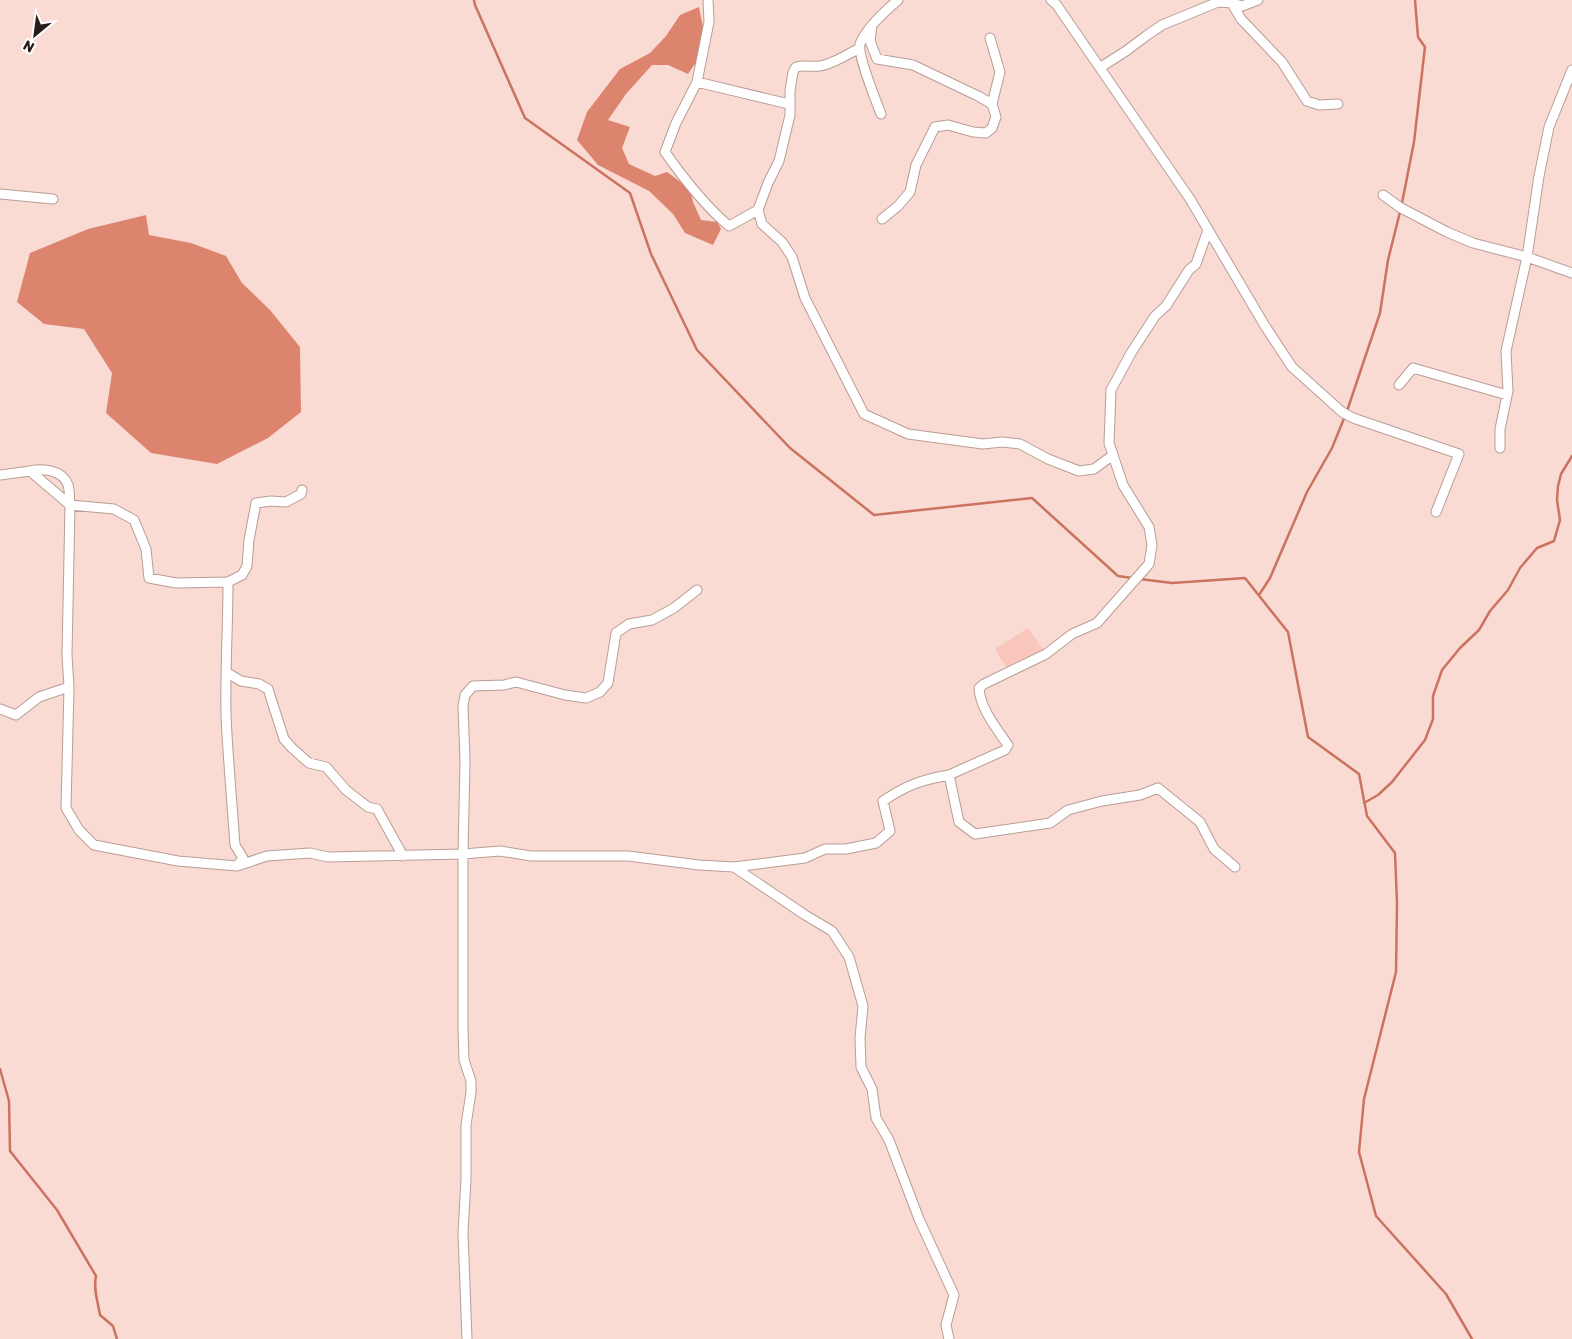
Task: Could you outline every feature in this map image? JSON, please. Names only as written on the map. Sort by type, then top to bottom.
[{"type":"street","points":[[708,0],[709,22],[697,82],[676,123],[665,152],[684,179],[716,215],[729,226],[758,210]]},
{"type":"street","points":[[881,114],[870,83],[860,44],[872,25],[898,0]]},
{"type":"street","points":[[1051,0],[1056,4],[1101,67],[1190,199],[1265,326],[1292,367],[1342,412],[1353,418],[1459,454],[1436,512]]},
{"type":"street","points":[[1101,67],[1162,25],[1218,2],[1231,1],[1242,6],[1258,0]]},
{"type":"street","points":[[1231,1],[1241,19],[1282,62],[1307,102],[1319,105],[1338,104]]},
{"type":"street","points":[[872,25],[870,41],[877,59],[913,65],[992,104]]},
{"type":"street","points":[[882,219],[898,206],[910,192],[916,165],[935,127],[948,125],[973,132],[986,133],[992,128],[996,118],[992,104],[1000,72],[990,38]]},
{"type":"street","points":[[860,48],[826,64],[796,67],[791,81],[790,114],[779,161],[758,210],[762,224],[782,242],[792,257],[805,298],[864,414],[908,434],[983,444],[1002,442],[1020,444],[1048,459],[1078,471],[1094,469],[1113,455]]},
{"type":"street","points":[[1500,448],[1500,429],[1508,385],[1506,351],[1527,257],[1539,176],[1549,127],[1572,70]]},
{"type":"street","points":[[697,82],[789,104]]},
{"type":"street","points":[[0,194],[53,199]]},
{"type":"street","points":[[1383,195],[1401,208],[1473,243],[1527,257],[1572,273]]},
{"type":"street","points":[[0,475],[40,469],[56,472],[65,478],[68,487],[70,505],[67,655],[69,687],[66,808],[79,830],[94,845],[178,861],[237,866],[268,856],[310,853],[328,857],[463,854],[500,851],[530,856],[628,856],[699,865],[734,867],[805,858],[825,849],[846,849],[876,843],[890,831],[883,801],[903,788],[918,782],[949,775],[1006,750],[1008,745],[993,724],[979,696],[979,688],[1046,654],[1072,634],[1097,623],[1149,564],[1152,546],[1150,527],[1123,485],[1109,443],[1111,390],[1131,353],[1155,316],[1166,306],[1189,270],[1196,264],[1208,230]]},
{"type":"street","points":[[1399,384],[1414,368],[1507,395]]},
{"type":"street","points":[[30,471],[70,505],[114,509],[134,520],[146,549],[150,578],[176,583],[228,582],[242,575],[247,566],[249,540],[256,503],[286,502],[301,494],[302,490]]},
{"type":"street","points":[[228,582],[226,715],[235,845],[242,858],[237,866]]},
{"type":"street","points":[[467,1339],[463,1233],[466,1125],[471,1082],[464,1060],[463,854],[465,760],[463,706],[465,695],[473,686],[504,685],[516,682],[564,695],[586,698],[600,692],[608,683],[616,633],[629,624],[652,620],[674,608],[697,590]]},
{"type":"street","points":[[226,672],[241,682],[259,684],[268,689],[284,738],[292,748],[310,763],[326,767],[346,790],[368,807],[377,809],[403,856]]},
{"type":"street","points":[[0,709],[16,716],[40,697],[69,687]]},
{"type":"street","points":[[949,775],[959,822],[975,834],[1050,823],[1068,810],[1102,801],[1140,795],[1158,788],[1200,822],[1214,849],[1235,867]]},
{"type":"street","points":[[734,867],[832,931],[849,957],[864,1006],[860,1038],[861,1067],[872,1089],[876,1118],[889,1140],[920,1220],[954,1295],[946,1325],[949,1339]]},
{"type":"shaded area","points":[[699,7],[704,32],[697,61],[688,74],[668,65],[652,65],[626,94],[608,120],[630,127],[622,148],[629,164],[655,176],[667,172],[690,189],[693,202],[701,220],[717,222],[721,229],[713,245],[685,233],[673,214],[649,191],[598,165],[577,140],[587,112],[620,69],[650,53],[666,36],[680,15]]},
{"type":"shaded area","points":[[146,215],[149,235],[191,243],[226,256],[242,283],[270,310],[300,347],[301,412],[268,438],[217,464],[151,453],[106,413],[112,373],[84,329],[44,324],[17,302],[30,253],[88,229]]},
{"type":"shaded area","points":[[1028,628],[1047,655],[1011,675],[995,649]]},
{"type":"waterway","points":[[474,0],[525,118],[630,193],[651,254],[697,350],[790,448],[874,515],[1032,498],[1118,576],[1132,578]]},
{"type":"waterway","points":[[1347,411],[1380,313],[1388,260],[1401,208],[1414,142],[1425,47],[1418,37],[1415,0]]},
{"type":"waterway","points":[[1259,595],[1270,578],[1307,492],[1332,448],[1345,416]]},
{"type":"waterway","points":[[1364,803],[1378,795],[1392,782],[1425,740],[1433,719],[1433,696],[1442,670],[1460,648],[1479,630],[1490,611],[1508,590],[1520,568],[1537,548],[1554,541],[1560,520],[1557,500],[1558,486],[1561,474],[1572,456]]},
{"type":"waterway","points":[[1140,579],[1172,583],[1245,578],[1288,632],[1308,737],[1359,774],[1367,816],[1395,853],[1397,903],[1396,972],[1364,1099],[1359,1152],[1376,1216],[1446,1294],[1472,1339]]},
{"type":"waterway","points":[[0,1069],[9,1101],[10,1151],[57,1210],[96,1276],[95,1291],[100,1315],[113,1326],[117,1339]]}]
